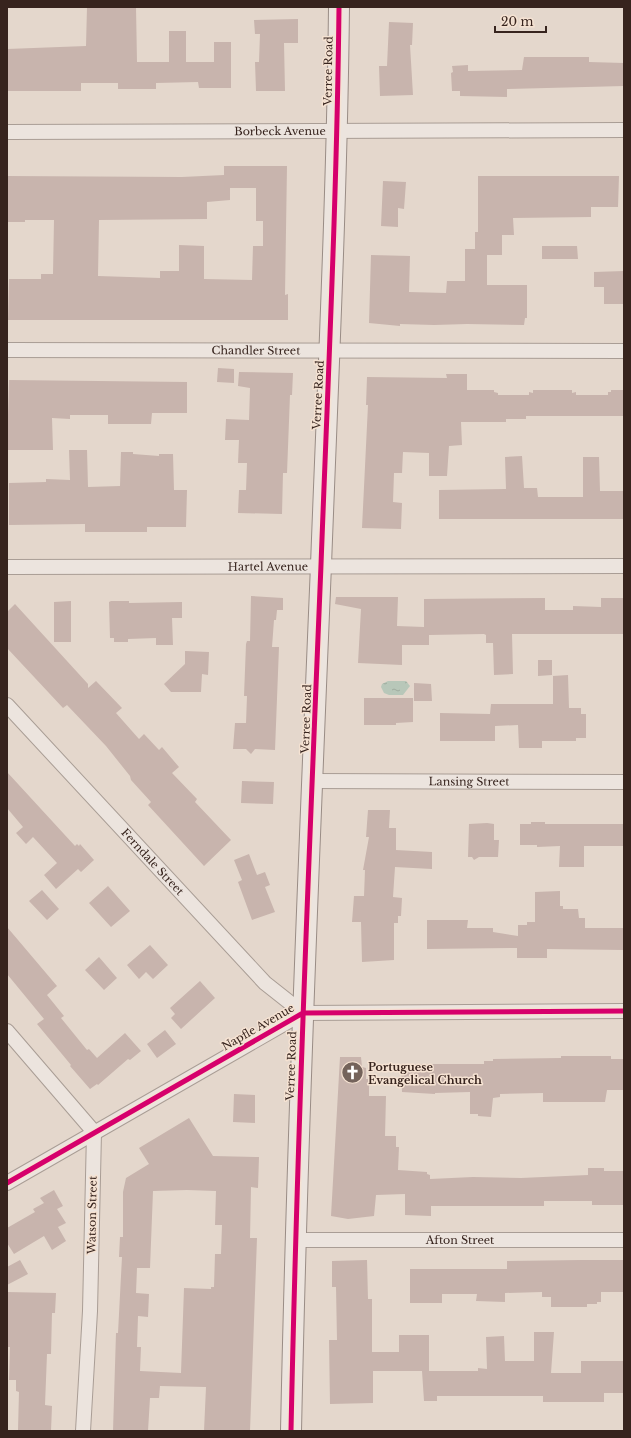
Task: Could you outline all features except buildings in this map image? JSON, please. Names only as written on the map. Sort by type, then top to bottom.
[{"type":"main road","name":"Verree Road","points":[[291,1431],[295,1240],[303,1013],[314,781],[338,132],[339,7]]},
{"type":"street","name":"Borbeck Avenue","points":[[7,132],[624,130]]},
{"type":"street","name":"Chandler Street","points":[[7,350],[624,351]]},
{"type":"street","name":"Hartel Avenue","points":[[7,567],[624,566]]},
{"type":"street","name":"Ferndale Street","points":[[7,705],[265,983],[303,1013]]},
{"type":"street","name":"Lansing Street","points":[[314,781],[624,782]]},
{"type":"street","name":"Napfle Avenue","points":[[7,1184],[94,1132],[303,1013],[624,1011]]},
{"type":"street","points":[[7,1031],[94,1132]]},
{"type":"street","name":"Watson Street","points":[[83,1431],[90,1311],[94,1132]]},
{"type":"street","name":"Afton Street","points":[[295,1240],[624,1240]]},
{"type":"water","points":[[388,681],[406,681],[410,686],[403,695],[389,695],[384,693],[381,687],[382,684]]},
{"type":"cycle path","points":[[291,1431],[304,998],[334,216],[339,7]]},
{"type":"cycle path","points":[[7,1183],[303,1013],[624,1011]]},
{"type":"place","name":"Portuguese Evangelical Church","points":[[352,1073]]}]
